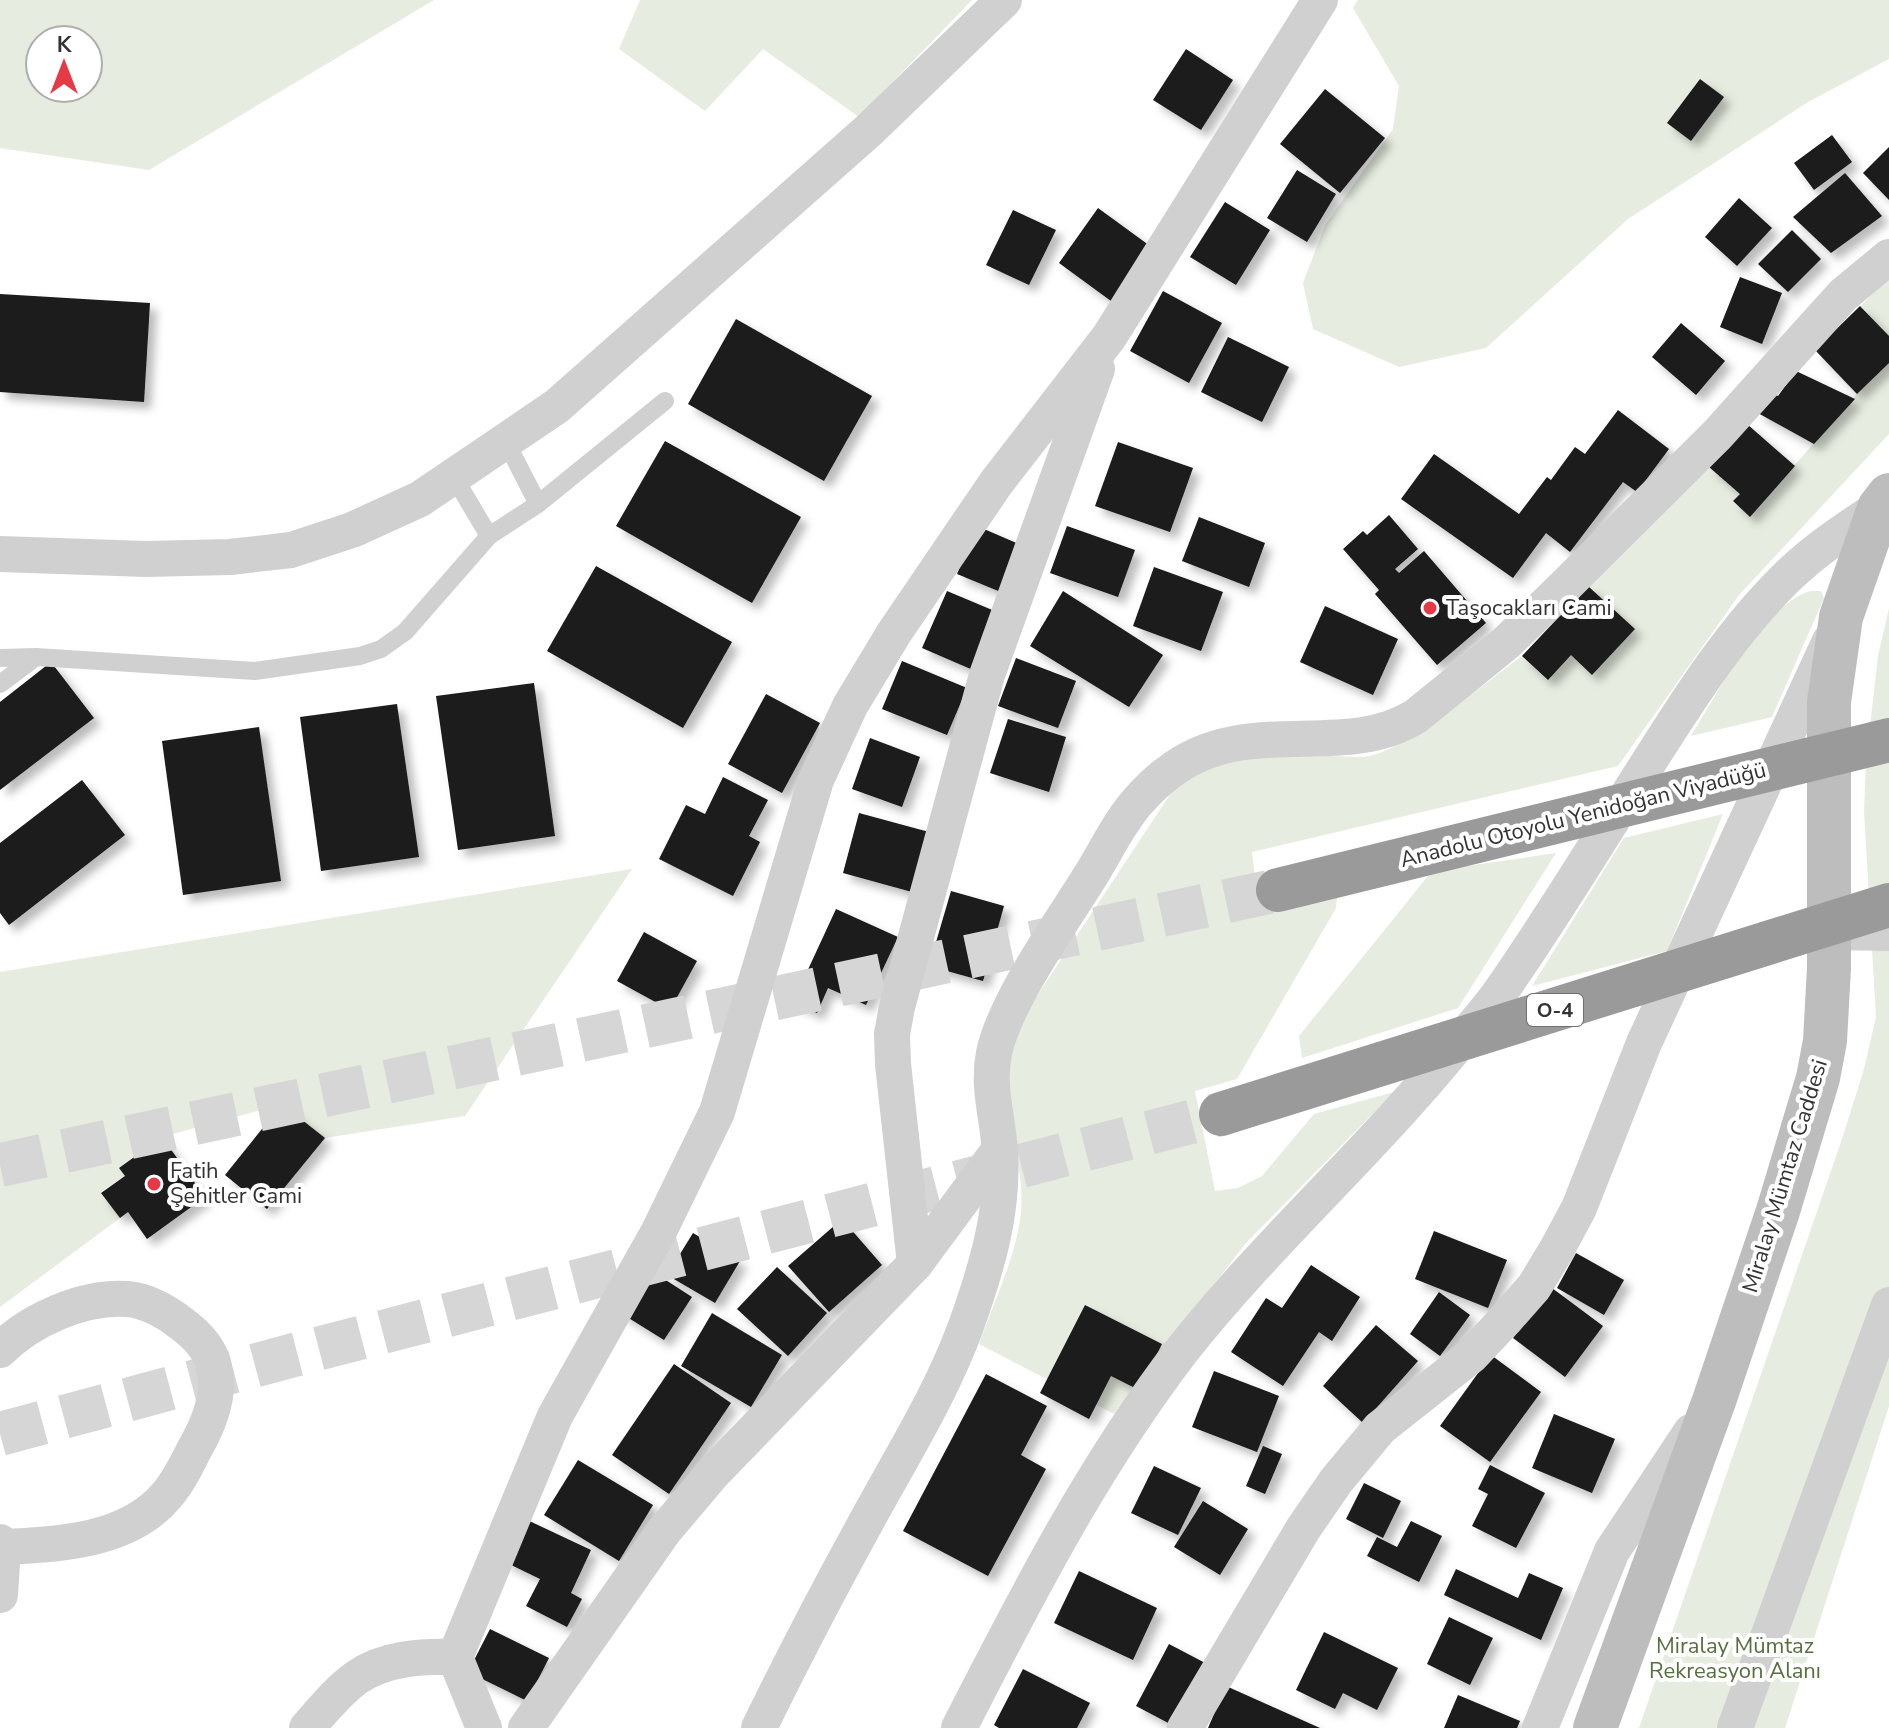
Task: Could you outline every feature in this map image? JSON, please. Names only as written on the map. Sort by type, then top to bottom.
[{"type":"highway","name":"Anadolu Otoyolu Yenidoğan Viyadüğü","points":[[1278,890],[1889,740]]},
{"type":"highway","name":"O-4","points":[[1221,1114],[1889,905]]},
{"type":"main road","name":"Miralay Mümtaz Caddesi","points":[[1595,1728],[1715,1398],[1778,1211],[1818,1078],[1825,1041],[1829,932],[1829,702],[1841,617],[1884,502]]},
{"type":"street","points":[[0,554],[146,559],[230,557],[291,550],[352,530],[420,499],[557,406],[844,152],[1004,0]]},
{"type":"street","points":[[484,1728],[455,1657],[555,1416],[659,1231],[717,1112],[816,780],[850,706],[894,633],[996,483],[1109,337],[1320,0]]},
{"type":"street","points":[[759,1728],[813,1618],[944,1380],[965,1328],[995,1229],[1000,1190],[1000,1149],[991,1087],[994,1053],[1004,1023],[1037,963],[1138,801],[1170,771],[1208,750],[1258,740],[1382,733],[1416,716],[1529,622],[1717,435],[1843,295],[1889,257]]},
{"type":"street","points":[[915,1264],[893,1064],[892,1034],[897,1007],[987,675],[1109,337]]},
{"type":"street","points":[[959,1728],[1023,1602],[1088,1488],[1184,1348],[1278,1238],[1356,1160],[1430,1079],[1500,993],[1696,688],[1736,633],[1787,577],[1835,536],[1884,502]]},
{"type":"street","points":[[1185,1728],[1303,1529],[1336,1481],[1380,1428],[1471,1356],[1534,1287],[1557,1249],[1579,1208],[1644,1043],[1841,617]]},
{"type":"street","points":[[1829,932],[1889,933]]},
{"type":"street","points":[[526,1728],[664,1531],[915,1264],[1000,1149]]},
{"type":"street","points":[[0,1350],[15,1336],[40,1321],[79,1306],[128,1299],[175,1318],[206,1346],[214,1366],[216,1389],[213,1409],[182,1473],[167,1496],[141,1519],[94,1537],[45,1546],[2,1544],[0,1595]]},
{"type":"street","points":[[1745,1726],[1889,1305]]},
{"type":"street","points":[[1540,1728],[1612,1551],[1715,1398]]},
{"type":"street","points":[[307,1728],[357,1677],[391,1663],[421,1656],[455,1657]]},
{"type":"lane","points":[[0,658],[36,657],[255,671],[360,656],[381,649],[405,632],[489,536],[538,504],[665,401]]},
{"type":"lane","points":[[506,442],[538,504]]},
{"type":"lane","points":[[454,477],[489,536]]},
{"type":"lane","points":[[0,684],[36,657]]},
{"type":"green space","points":[[0,0],[434,0],[149,170],[0,148]]},
{"type":"green space","points":[[640,0],[972,0],[859,117],[763,49],[705,111],[619,49]]},
{"type":"green space","points":[[1358,0],[1889,0],[1889,59],[1808,102],[1628,219],[1486,348],[1399,367],[1313,329],[1303,283],[1325,225],[1393,129],[1399,86],[1353,8]]},
{"type":"green space","points":[[1889,276],[1889,336],[1861,306]]},
{"type":"green space","points":[[1889,363],[1889,434],[1739,595],[1618,766],[1252,852],[1259,913],[1337,897],[1336,908],[1237,1079],[1195,1091],[1215,1191],[1238,1188],[1262,1176],[1314,1114],[1394,1092],[1246,1243],[1114,1414],[979,1344],[1008,1268],[1020,1221],[1021,1182],[1006,1086],[1011,1049],[1035,999],[1171,793],[1207,770],[1247,760],[1290,756],[1360,757],[1384,751],[1424,728],[1522,656],[1547,680],[1571,655],[1592,675],[1635,629],[1588,586],[1709,467],[1740,494],[1733,502],[1750,516],[1857,394]]},
{"type":"green space","points":[[1811,591],[1821,591],[1824,598],[1772,717],[1691,736],[1728,675],[1759,632],[1793,599]]},
{"type":"green space","name":"Miralay Mümtaz Rekreasyon Alanı","points":[[1889,608],[1889,1406],[1785,1728],[1639,1728],[1842,1139],[1864,1069],[1876,1017],[1864,811],[1866,762],[1878,656]]},
{"type":"green space","points":[[1723,814],[1667,951],[1532,986],[1624,838]]},
{"type":"green space","points":[[1556,853],[1458,1008],[1302,1058],[1299,1036],[1428,876],[1460,867]]},
{"type":"green space","points":[[632,869],[465,1116],[325,1138],[282,1104],[162,1137],[119,1168],[125,1176],[101,1192],[120,1218],[0,1307],[0,972]]},
{"type":"building","points":[[1186,49],[1233,80],[1201,130],[1153,100]]},
{"type":"building","points":[[1700,79],[1724,97],[1691,141],[1667,123]]},
{"type":"building","points":[[1325,89],[1385,138],[1340,193],[1280,144]]},
{"type":"building","points":[[1832,135],[1852,162],[1814,190],[1794,163]]},
{"type":"building","points":[[1889,147],[1889,200],[1863,173]]},
{"type":"building","points":[[1297,170],[1336,194],[1307,242],[1267,218]]},
{"type":"building","points":[[1845,173],[1882,216],[1831,253],[1793,217]]},
{"type":"building","points":[[1739,198],[1772,228],[1737,266],[1705,237]]},
{"type":"building","points":[[1225,202],[1270,230],[1236,285],[1190,257]]},
{"type":"building","points":[[1098,208],[1150,246],[1111,301],[1059,263]]},
{"type":"building","points":[[1013,210],[1056,230],[1029,285],[986,265]]},
{"type":"building","points":[[1792,230],[1821,259],[1788,292],[1758,264]]},
{"type":"building","points":[[1740,277],[1782,293],[1762,344],[1720,327]]},
{"type":"building","points":[[1163,291],[1222,323],[1189,383],[1130,351]]},
{"type":"building","points":[[0,294],[150,303],[144,402],[0,392]]},
{"type":"building","points":[[1860,306],[1889,336],[1889,363],[1857,394],[1815,350]]},
{"type":"building","points":[[736,319],[872,396],[824,481],[688,404]]},
{"type":"building","points":[[1681,323],[1725,361],[1696,395],[1652,357]]},
{"type":"building","points":[[1228,337],[1289,367],[1262,422],[1201,392]]},
{"type":"building","points":[[1796,371],[1855,399],[1814,444],[1756,412],[1772,393],[1778,396]]},
{"type":"building","points":[[1618,410],[1669,449],[1637,492],[1623,482],[1570,552],[1546,533],[1513,578],[1401,499],[1434,454],[1519,514],[1547,477],[1551,480],[1575,447],[1585,454]]},
{"type":"building","points":[[1747,424],[1795,466],[1750,517],[1733,501],[1740,494],[1709,467]]},
{"type":"building","points":[[665,441],[801,517],[752,603],[616,526]]},
{"type":"building","points":[[1118,442],[1193,468],[1170,532],[1095,506]]},
{"type":"building","name":"Taşocakları Cami","points":[[1389,515],[1418,549],[1395,569],[1399,573],[1424,551],[1486,623],[1437,665],[1375,594],[1379,590],[1343,549],[1363,531],[1367,535]]},
{"type":"building","points":[[1199,517],[1265,543],[1249,587],[1182,561]]},
{"type":"building","points":[[977,526],[1028,548],[1008,595],[957,574]]},
{"type":"building","points":[[1067,526],[1135,550],[1118,597],[1050,573]]},
{"type":"building","points":[[596,566],[732,642],[683,728],[547,651]]},
{"type":"building","points":[[1154,567],[1223,592],[1201,651],[1133,626]]},
{"type":"building","points":[[1588,586],[1635,629],[1592,675],[1571,655],[1548,680],[1522,656]]},
{"type":"building","points":[[947,591],[997,612],[973,670],[922,648]]},
{"type":"building","points":[[1063,591],[1163,655],[1129,707],[1030,646]]},
{"type":"building","points":[[1325,606],[1398,639],[1373,695],[1300,662]]},
{"type":"building","points":[[1016,658],[1076,681],[1058,728],[998,706]]},
{"type":"building","points":[[902,661],[967,688],[947,735],[882,709]]},
{"type":"building","points":[[51,662],[94,718],[0,790],[0,702]]},
{"type":"building","points":[[534,683],[555,836],[458,850],[436,696]]},
{"type":"building","points":[[766,694],[820,723],[782,793],[728,764]]},
{"type":"building","points":[[397,704],[419,857],[321,871],[300,717]]},
{"type":"building","points":[[1008,719],[1066,737],[1049,792],[990,773]]},
{"type":"building","points":[[259,727],[281,881],[183,895],[162,741]]},
{"type":"building","points":[[870,738],[920,757],[902,807],[852,789]]},
{"type":"building","points":[[723,777],[768,800],[749,836],[760,842],[733,896],[659,859],[686,805],[705,814]]},
{"type":"building","points":[[82,780],[125,835],[9,925],[0,913],[0,843]]},
{"type":"building","points":[[859,813],[929,832],[912,892],[843,873]]},
{"type":"building","points":[[951,891],[1004,906],[983,981],[929,966]]},
{"type":"building","points":[[836,909],[898,937],[866,1005],[828,988],[817,1013],[793,1002]]},
{"type":"building","points":[[644,932],[697,961],[670,1010],[617,981]]},
{"type":"building","points":[[282,1104],[325,1138],[267,1209],[225,1175]]},
{"type":"building","name":"Fatih Şehitler Cami","points":[[162,1137],[205,1197],[147,1239],[128,1212],[120,1218],[101,1193],[125,1176],[119,1168]]},
{"type":"building","points":[[842,1219],[882,1265],[829,1312],[788,1266]]},
{"type":"building","points":[[1434,1231],[1507,1260],[1488,1308],[1415,1279]]},
{"type":"building","points":[[693,1233],[740,1261],[715,1303],[667,1275]]},
{"type":"building","points":[[1576,1253],[1624,1280],[1604,1315],[1557,1288]]},
{"type":"building","points":[[1311,1265],[1360,1297],[1332,1341],[1319,1332],[1283,1386],[1231,1352],[1266,1298],[1282,1308]]},
{"type":"building","points":[[777,1267],[827,1313],[788,1356],[737,1309]]},
{"type":"building","points":[[647,1268],[692,1297],[664,1340],[619,1312]]},
{"type":"building","points":[[1552,1288],[1603,1326],[1565,1377],[1513,1338]]},
{"type":"building","points":[[1439,1292],[1470,1315],[1440,1356],[1410,1334]]},
{"type":"building","points":[[1085,1305],[1162,1344],[1139,1390],[1111,1376],[1089,1419],[1040,1393]]},
{"type":"building","points":[[712,1313],[782,1355],[751,1407],[681,1366]]},
{"type":"building","points":[[1376,1325],[1418,1361],[1363,1423],[1323,1386]]},
{"type":"building","points":[[1491,1355],[1541,1392],[1490,1462],[1440,1426]]},
{"type":"building","points":[[674,1364],[731,1403],[669,1494],[612,1455]]},
{"type":"building","points":[[1214,1371],[1279,1396],[1257,1452],[1192,1427]]},
{"type":"building","points":[[986,1374],[1047,1406],[1021,1455],[1046,1469],[988,1576],[903,1531]]},
{"type":"building","points":[[1554,1414],[1615,1439],[1592,1493],[1532,1468]]},
{"type":"building","points":[[1263,1446],[1282,1454],[1265,1494],[1246,1486]]},
{"type":"building","points":[[578,1460],[653,1505],[619,1561],[544,1515]]},
{"type":"building","points":[[1490,1465],[1545,1493],[1516,1548],[1472,1526],[1488,1494],[1478,1489]]},
{"type":"building","points":[[1154,1466],[1201,1488],[1178,1535],[1131,1513]]},
{"type":"building","points":[[1364,1483],[1401,1501],[1383,1538],[1346,1519]]},
{"type":"building","points":[[1203,1501],[1248,1529],[1220,1575],[1174,1547]]},
{"type":"building","points":[[523,1518],[591,1550],[571,1593],[582,1599],[567,1627],[526,1606],[540,1579],[503,1561]]},
{"type":"building","points":[[1411,1521],[1442,1536],[1419,1582],[1367,1556],[1377,1537],[1397,1547]]},
{"type":"building","points":[[1456,1569],[1518,1598],[1529,1573],[1563,1588],[1541,1640],[1444,1595]]},
{"type":"building","points":[[1079,1571],[1157,1608],[1133,1660],[1054,1623]]},
{"type":"building","points":[[1449,1617],[1493,1638],[1470,1685],[1427,1664]]},
{"type":"building","points":[[490,1629],[549,1658],[527,1701],[468,1672]]},
{"type":"building","points":[[1324,1632],[1398,1668],[1377,1710],[1343,1693],[1335,1709],[1296,1690]]},
{"type":"building","points":[[1169,1644],[1207,1664],[1174,1726],[1136,1706]]},
{"type":"building","points":[[1023,1669],[1090,1703],[1077,1728],[999,1728],[994,1725]]},
{"type":"building","points":[[1226,1686],[1320,1728],[1208,1728]]},
{"type":"building","points":[[1458,1695],[1520,1721],[1517,1728],[1444,1728]]},
{"type":"tunnel","points":[[0,1165],[1278,890]]},
{"type":"tunnel","points":[[0,1434],[1221,1114]]},
{"type":"place","name":"Taşocakları Cami","points":[[1430,608]]},
{"type":"place","name":"Fatih Şehitler Cami","points":[[154,1184]]}]
